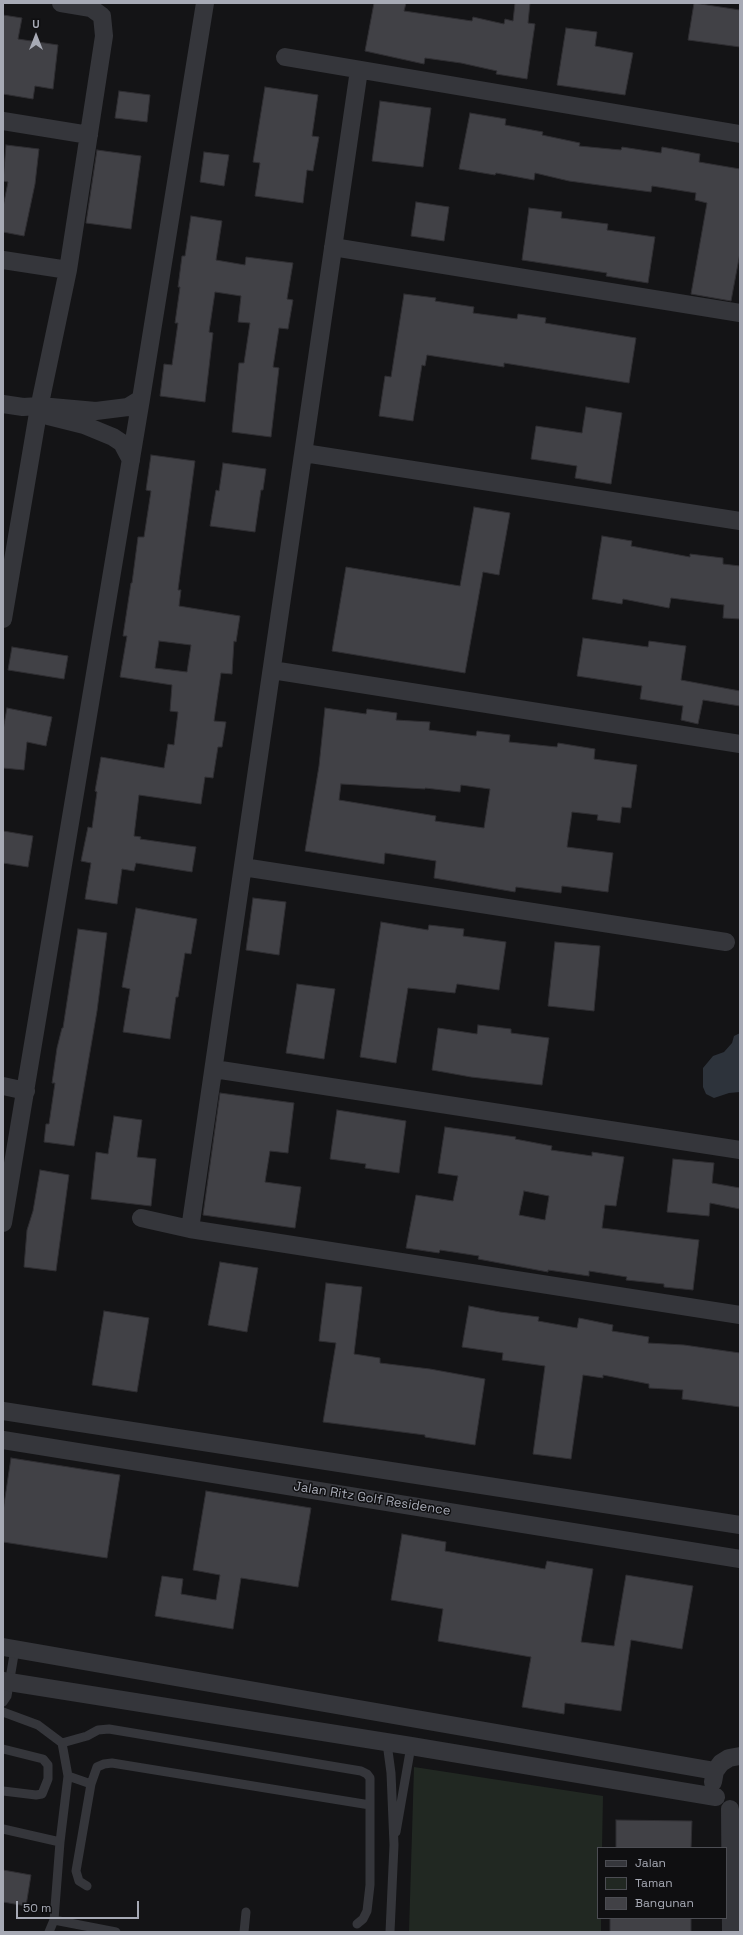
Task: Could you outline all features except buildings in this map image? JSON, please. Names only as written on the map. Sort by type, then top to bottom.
[{"type":"street","points":[[3,619],[8,555],[34,409],[68,270],[104,36],[102,16],[91,8],[61,3]]},
{"type":"street","points":[[3,1223],[131,460],[205,3]]},
{"type":"street","points":[[286,57],[740,134]]},
{"type":"street","points":[[190,1229],[360,70]]},
{"type":"street","points":[[3,121],[89,135]]},
{"type":"street","points":[[334,247],[740,313]]},
{"type":"street","points":[[3,260],[68,270]]},
{"type":"street","points":[[3,404],[34,409],[83,411],[113,410],[128,407],[141,399]]},
{"type":"street","points":[[34,409],[84,425],[113,437],[122,443],[131,460]]},
{"type":"street","points":[[304,453],[740,522]]},
{"type":"street","points":[[272,670],[740,744]]},
{"type":"street","points":[[243,867],[726,942]]},
{"type":"street","points":[[214,1069],[740,1150]]},
{"type":"street","points":[[3,1086],[26,1091]]},
{"type":"street","points":[[141,1218],[190,1229],[740,1315]]},
{"type":"street","points":[[3,1411],[740,1526]]},
{"type":"street","name":"Jalan Ritz Golf Residence","points":[[3,1440],[740,1559]]},
{"type":"street","points":[[9,1648],[715,1771]]},
{"type":"street","points":[[6,1682],[411,1746],[716,1798]]},
{"type":"street","points":[[731,1932],[735,1810],[722,1805],[716,1798],[713,1789],[713,1780],[715,1771],[721,1763],[739,1752]]},
{"type":"lane","points":[[3,1702],[7,1696],[6,1682],[9,1648]]},
{"type":"lane","points":[[3,1712],[38,1725],[62,1743],[68,1776],[60,1842],[54,1920],[50,1932]]},
{"type":"lane","points":[[62,1743],[86,1736],[98,1730],[109,1729],[361,1771],[370,1778],[370,1885],[367,1911],[363,1919],[356,1924]]},
{"type":"lane","points":[[387,1743],[391,1773],[394,1845],[390,1932]]},
{"type":"lane","points":[[394,1845],[411,1746]]},
{"type":"lane","points":[[3,1749],[43,1759],[48,1766],[48,1779],[42,1794],[36,1795],[3,1791]]},
{"type":"lane","points":[[87,1886],[79,1881],[76,1871],[91,1784],[97,1767],[104,1764],[112,1763],[370,1805]]},
{"type":"lane","points":[[68,1776],[91,1784]]},
{"type":"lane","points":[[3,1829],[60,1842]]},
{"type":"lane","points":[[244,1932],[246,1912]]},
{"type":"lane","points":[[54,1920],[116,1932]]},
{"type":"green space","points":[[414,1767],[603,1796],[602,1847],[597,1847],[597,1919],[601,1919],[601,1932],[409,1932]]},
{"type":"shaded area","points":[[740,1033],[740,1092],[729,1093],[714,1098],[706,1094],[703,1087],[703,1068],[713,1056],[724,1052],[732,1043],[734,1036]]}]
